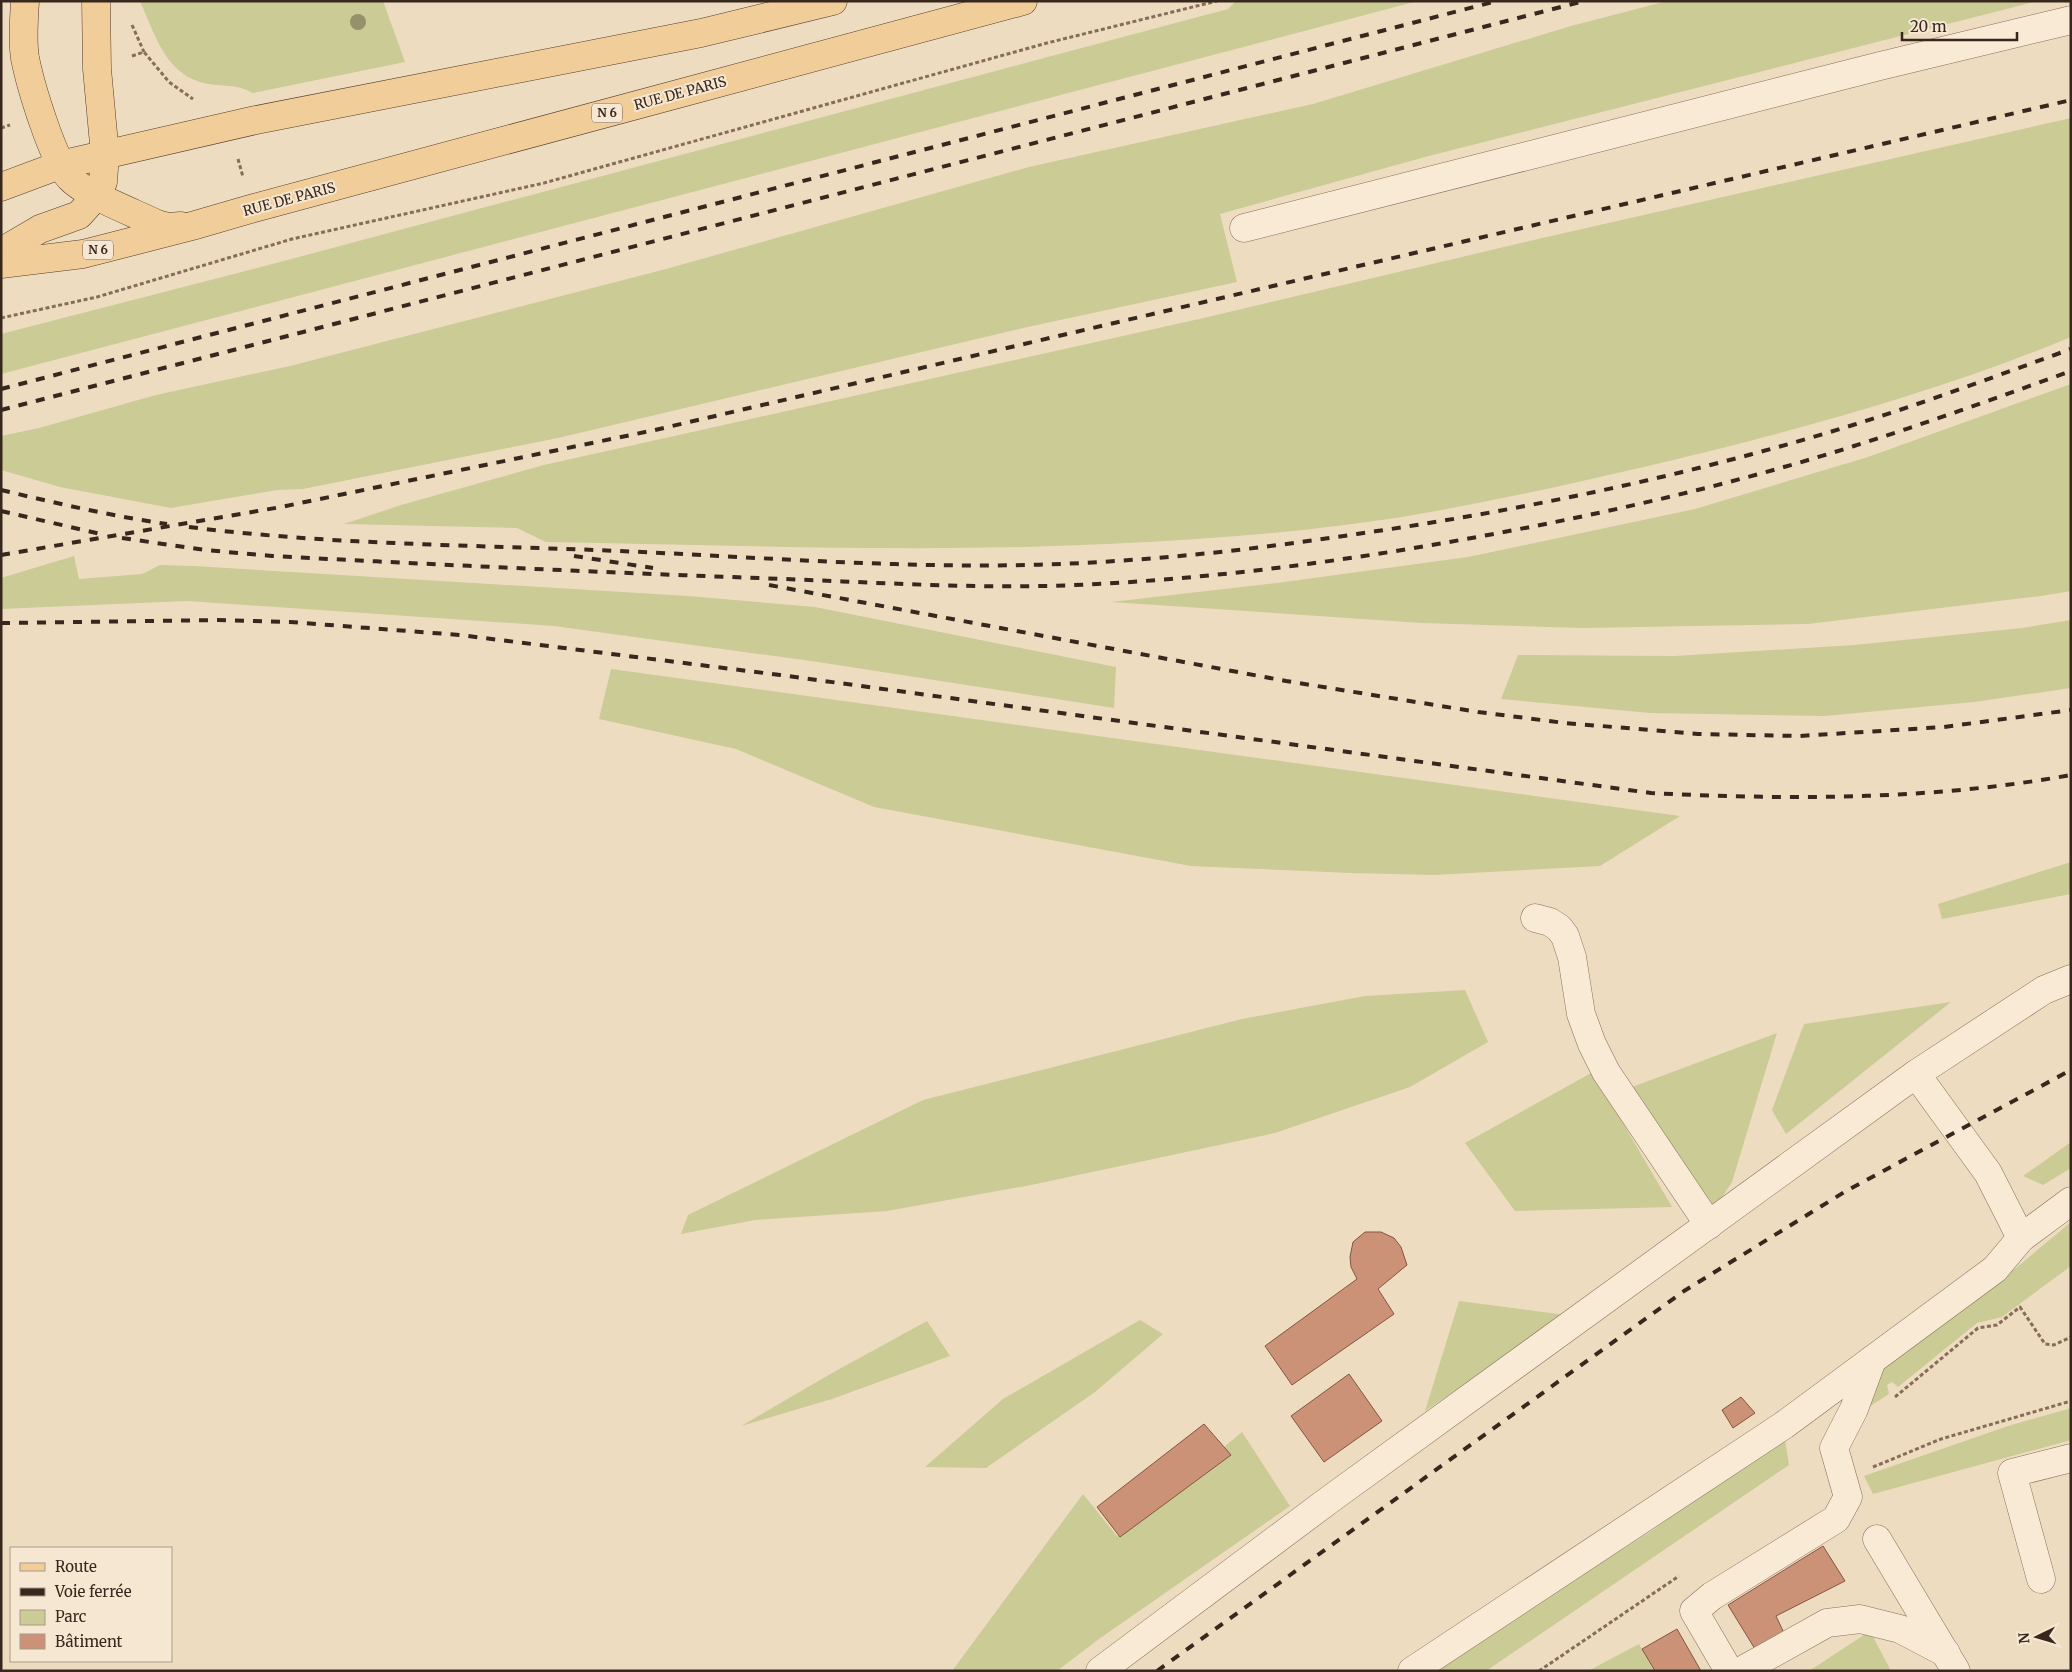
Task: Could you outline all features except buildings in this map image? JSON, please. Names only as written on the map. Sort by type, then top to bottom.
[{"type":"main road","points":[[26,1],[25,58],[40,110],[60,166],[70,178],[83,188],[158,224],[168,227],[192,226]]},
{"type":"main road","points":[[1,252],[40,229],[79,215],[97,195],[102,182],[105,155],[97,69],[96,1]]},
{"type":"main road","points":[[1,187],[60,166],[256,120],[692,35],[833,1]]},
{"type":"main road","name":"RUE DE PARIS","points":[[192,226],[1023,1]]},
{"type":"main road","name":"N 6","points":[[1,264],[83,254],[192,226]]},
{"type":"street","points":[[1244,228],[1870,68],[2071,20]]},
{"type":"street","points":[[1535,918],[1550,922],[1559,928],[1565,936],[1572,957],[1581,1014],[1592,1044],[1606,1072],[1709,1224]]},
{"type":"street","points":[[1100,1671],[1337,1494],[1916,1074],[2044,990],[2071,979]]},
{"type":"street","points":[[1916,1074],[1988,1174],[2021,1238]]},
{"type":"street","points":[[1412,1671],[1784,1425],[1995,1269],[2021,1238],[2071,1201]]},
{"type":"street","points":[[1729,1671],[1694,1611],[1712,1596],[1836,1519],[1848,1497],[1834,1448],[1857,1402],[1872,1360]]},
{"type":"street","points":[[2042,1579],[2012,1474],[2071,1458]]},
{"type":"street","points":[[1877,1539],[1951,1662]]},
{"type":"street","points":[[1741,1671],[1827,1622],[1860,1619],[1900,1629],[1951,1662]]},
{"type":"path","points":[[1,318],[97,297],[292,239],[544,183],[1047,43],[1217,1]]},
{"type":"path","points":[[126,58],[144,52],[169,82],[190,98],[198,101]]},
{"type":"path","points":[[237,153],[244,181]]},
{"type":"path","points":[[1848,1421],[1864,1415],[1896,1396],[1978,1328],[1997,1325],[2020,1307],[2044,1344],[2054,1346],[2071,1337]]},
{"type":"green space","points":[[140,1],[383,1],[405,62],[253,93],[239,87],[207,84],[188,77],[169,60],[156,37]]},
{"type":"green space","points":[[1236,1],[1418,1],[1,374],[1,334],[280,262],[1228,9]]},
{"type":"green space","points":[[1667,1],[2038,1],[1425,157],[1220,214],[1237,282],[1023,328],[558,438],[303,489],[277,490],[171,508],[60,487],[1,470],[1,436],[39,428],[156,395],[290,366],[666,269],[1029,167],[1313,104],[1571,26]]},
{"type":"green space","points":[[2071,118],[2071,337],[1972,375],[1872,407],[1822,422],[1669,461],[1536,491],[1402,517],[1292,531],[1144,542],[1037,547],[896,548],[546,542],[517,528],[344,524],[401,505],[544,465],[1208,317],[1538,239]]},
{"type":"green space","points":[[2071,384],[2071,591],[1808,624],[1583,628],[1422,623],[1111,602],[1277,583],[1468,557],[1695,509],[1868,457]]},
{"type":"green space","points":[[74,556],[79,579],[142,574],[160,565],[194,566],[688,596],[815,607],[1116,667],[1114,708],[818,662],[554,626],[187,601],[1,609],[1,578]]},
{"type":"green space","points":[[2071,620],[2071,688],[1974,702],[1825,716],[1650,713],[1501,699],[1518,655],[1675,656],[1854,645],[2022,628]]},
{"type":"green space","points":[[611,669],[1680,816],[1600,866],[1434,875],[1191,866],[874,807],[736,749],[599,719]]},
{"type":"green space","points":[[2071,862],[2071,894],[1942,919],[1938,904]]},
{"type":"green space","points":[[1465,990],[1488,1042],[1410,1087],[1275,1133],[1031,1185],[887,1211],[755,1220],[681,1234],[688,1215],[923,1100],[1242,1019],[1365,996]]},
{"type":"green space","points":[[1951,1002],[1786,1134],[1772,1110],[1804,1024]]},
{"type":"green space","points":[[1777,1033],[1732,1182],[1715,1208],[1632,1087]]},
{"type":"green space","points":[[1593,1072],[1672,1207],[1515,1211],[1465,1143]]},
{"type":"green space","points":[[2071,1142],[2071,1168],[2043,1185],[2023,1176]]},
{"type":"green space","points":[[2071,1222],[2071,1266],[2002,1317],[1977,1323],[1898,1387],[1892,1382],[1887,1385],[1889,1394],[1861,1412],[1878,1367],[2016,1268]]},
{"type":"green space","points":[[1459,1301],[1566,1315],[1425,1411]]},
{"type":"green space","points":[[1140,1320],[1163,1334],[1095,1392],[986,1468],[925,1467],[1003,1399]]},
{"type":"green space","points":[[927,1321],[950,1356],[832,1399],[741,1426],[834,1372]]},
{"type":"green space","points":[[2071,1408],[2071,1440],[1873,1494],[1864,1476],[2008,1426]]},
{"type":"green space","points":[[1242,1432],[1290,1506],[1099,1639],[1057,1671],[952,1671],[1083,1494],[1117,1536]]},
{"type":"green space","points":[[1784,1433],[1789,1465],[1486,1671],[1430,1671],[1653,1530]]},
{"type":"green space","points":[[1870,1631],[1891,1671],[1809,1671]]},
{"type":"green space","points":[[1639,1644],[1654,1671],[1588,1671]]},
{"type":"railway","points":[[1,389],[1497,1]]},
{"type":"railway","points":[[1,410],[1584,1]]},
{"type":"railway","points":[[1,555],[281,507],[655,430],[2071,100]]},
{"type":"railway","points":[[189,527],[297,538],[404,544],[620,551],[920,565],[1040,565],[1196,554],[1293,543],[1483,514],[1669,475],[1731,460],[1853,425],[1936,398],[2071,349]]},
{"type":"railway","points":[[122,538],[205,550],[272,556],[528,569],[902,584],[1058,586],[1195,577],[1293,566],[1440,544],[1581,517],[1672,496],[1764,473],[1854,446],[2071,371]]},
{"type":"railway","points":[[1,490],[104,513],[167,524]]},
{"type":"railway","points":[[1,511],[105,535]]},
{"type":"railway","points":[[574,556],[653,568]]},
{"type":"railway","points":[[769,585],[1286,681],[1478,712],[1565,723],[1698,734],[1799,736],[1944,727],[2071,710]]},
{"type":"railway","points":[[1,623],[218,620],[290,622],[460,635],[780,675],[1651,793],[1756,797],[1914,794],[2019,783],[2071,775]]},
{"type":"railway","points":[[1157,1671],[1684,1291],[1846,1191],[2071,1070]]}]
